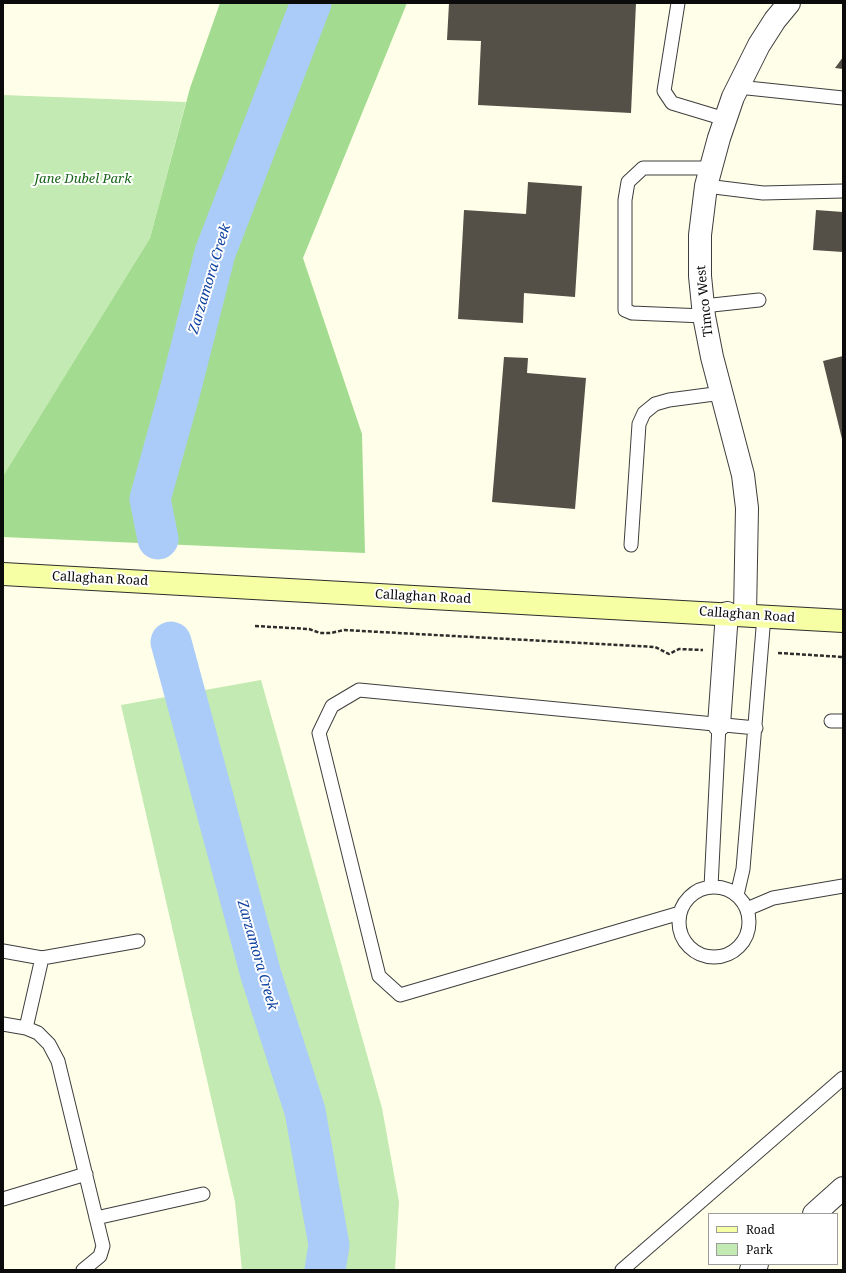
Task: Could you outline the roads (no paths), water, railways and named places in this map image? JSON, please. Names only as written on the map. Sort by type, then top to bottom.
[{"type":"main road","name":"Callaghan Road","points":[[3,574],[843,621]]},
{"type":"street","name":"Timco West","points":[[718,725],[745,615],[747,508],[743,475],[712,357],[704,311],[700,276],[700,235],[708,177],[725,119],[738,87],[759,45],[775,20],[789,3]]},
{"type":"street","points":[[815,1213],[843,1188]]},
{"type":"lane","points":[[678,3],[664,91],[672,103],[725,119]]},
{"type":"lane","points":[[738,87],[843,98]]},
{"type":"lane","points":[[759,300],[704,311],[632,313],[624,310],[625,200],[628,182],[643,168],[708,177],[763,193],[843,191]]},
{"type":"lane","points":[[631,545],[639,424],[644,413],[655,404],[669,400],[722,392]]},
{"type":"lane","points":[[737,895],[743,869],[756,728],[745,615]]},
{"type":"lane","points":[[680,913],[400,995],[379,976],[319,733],[332,706],[359,690],[756,728]]},
{"type":"lane","points":[[711,887],[718,725]]},
{"type":"lane","points":[[747,909],[773,898],[843,886]]},
{"type":"lane","points":[[711,887],[727,889],[737,895],[745,904],[749,914],[750,926],[747,937],[740,947],[730,954],[719,957],[708,957],[696,953],[688,946],[681,935],[678,924],[680,913],[685,902],[693,893],[704,888],[711,887]]},
{"type":"lane","points":[[3,951],[42,958],[138,941]]},
{"type":"lane","points":[[26,1028],[42,958]]},
{"type":"lane","points":[[3,1024],[26,1028],[38,1033],[49,1044],[58,1061],[103,1246],[100,1256],[83,1270]]},
{"type":"lane","points":[[622,1270],[843,1078]]},
{"type":"lane","points":[[3,1199],[86,1174]]},
{"type":"lane","points":[[96,1218],[203,1194]]},
{"type":"waterway","name":"Zarzamora Creek","points":[[158,539],[150,499],[180,391],[215,253],[311,3]]},
{"type":"waterway","name":"Zarzamora Creek","points":[[171,642],[261,975],[305,1111],[329,1245],[325,1270]]},
{"type":"park label","name":"Jane Dubel Park","points":[[83,179]]}]
